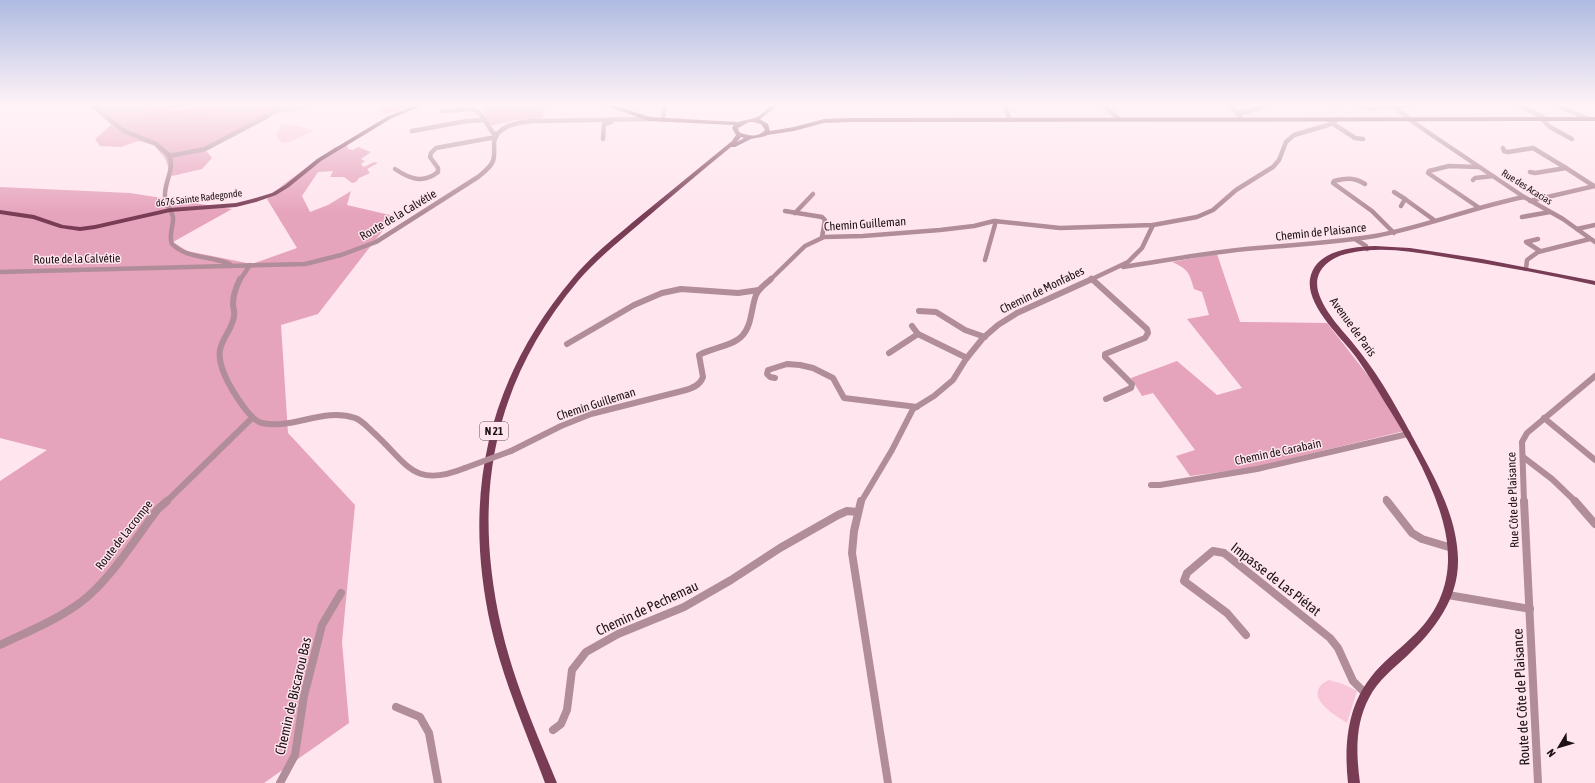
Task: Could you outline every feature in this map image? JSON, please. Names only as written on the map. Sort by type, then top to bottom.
[{"type":"main road","name":"d676 Sainte Radegonde","points":[[0,212],[34,217],[62,227],[80,229],[170,210],[236,205],[274,194],[287,186],[319,160],[351,141]]},
{"type":"main road","name":"N 21","points":[[551,783],[511,675],[497,629],[488,590],[483,549],[483,508],[486,475],[497,421],[506,393],[531,340],[576,278],[622,236],[719,154],[731,141]]},
{"type":"main road","name":"N 21","points":[[719,154],[744,141]]},
{"type":"main road","name":"Avenue de Paris","points":[[1354,783],[1351,753],[1357,710],[1365,693],[1384,668],[1423,635],[1437,616],[1448,595],[1452,577],[1452,548],[1447,519],[1432,479],[1408,434],[1375,379],[1325,312],[1314,289],[1316,271],[1328,258],[1338,254],[1367,248],[1420,251],[1481,260],[1595,283]]},
{"type":"street","points":[[146,141],[156,144],[169,156],[172,164],[165,188],[164,200],[173,219],[170,240],[172,245],[182,252],[225,261],[230,264],[229,266]]},
{"type":"street","points":[[169,156],[205,149],[221,141]]},
{"type":"street","points":[[395,169],[404,176],[416,181],[429,179],[438,172],[438,168],[430,157],[431,153],[436,148],[471,141]]},
{"type":"street","name":"Route de la Calvétie","points":[[0,272],[305,264],[337,257],[362,249],[376,242],[486,170],[494,158],[496,141]]},
{"type":"street","name":"Chemin Guilleman","points":[[251,419],[262,423],[279,424],[328,417],[344,416],[356,418],[368,427],[412,472],[431,478],[446,476],[533,442],[569,423],[623,405],[677,392],[695,386],[701,382],[704,375],[698,360],[699,355],[705,351],[737,340],[743,336],[759,290],[805,246],[814,240],[822,238],[963,227],[996,221],[1060,228],[1153,225],[1164,221],[1202,215],[1210,212],[1230,194],[1275,165],[1286,141]]},
{"type":"street","name":"Rue des Acacias","points":[[1440,141],[1524,198],[1550,212],[1593,241]]},
{"type":"street","points":[[1503,148],[1504,151],[1508,152],[1534,148],[1595,186]]},
{"type":"street","points":[[1478,206],[1428,173],[1429,171],[1449,166],[1479,167]]},
{"type":"street","points":[[1530,172],[1535,173],[1566,168]]},
{"type":"street","points":[[1473,180],[1493,176]]},
{"type":"street","points":[[1365,184],[1354,177],[1334,181],[1333,183],[1372,212],[1394,233]]},
{"type":"street","points":[[1530,201],[1595,186]]},
{"type":"street","points":[[1394,192],[1434,220]]},
{"type":"street","points":[[795,213],[813,194]]},
{"type":"street","name":"Chemin de Plaisance","points":[[1116,268],[1245,249],[1355,239],[1394,233],[1478,206],[1524,198]]},
{"type":"street","points":[[1401,206],[1405,199]]},
{"type":"street","points":[[784,211],[822,217],[825,220],[822,238]]},
{"type":"street","points":[[1522,217],[1550,212]]},
{"type":"street","points":[[985,260],[996,221]]},
{"type":"street","name":"Chemin de Monfabes","points":[[917,407],[934,396],[953,380],[967,358],[985,337],[998,325],[1017,313],[1128,262],[1142,248],[1153,225]]},
{"type":"street","points":[[1577,229],[1595,225]]},
{"type":"street","points":[[1538,238],[1526,242],[1540,251]]},
{"type":"street","points":[[1355,239],[1367,248]]},
{"type":"street","points":[[1526,268],[1527,260],[1540,251],[1593,241]]},
{"type":"street","points":[[250,265],[235,286],[233,292],[234,318],[222,343],[219,364],[223,374],[251,419]]},
{"type":"street","points":[[1091,278],[1117,301],[1146,329],[1148,333],[1145,338],[1104,354],[1105,357],[1132,384],[1126,392],[1106,399]]},
{"type":"street","points":[[567,344],[639,303],[672,290],[689,289],[739,293],[759,290]]},
{"type":"street","points":[[919,311],[936,312],[965,330],[985,337]]},
{"type":"street","points":[[912,326],[918,334],[967,358]]},
{"type":"street","points":[[889,353],[918,334]]},
{"type":"street","points":[[775,378],[770,377],[767,374],[768,370],[778,365],[800,364],[816,369],[833,378],[844,398],[917,407]]},
{"type":"street","name":"Rue Côte de Plaisance","points":[[1530,609],[1522,442],[1527,433],[1595,376]]},
{"type":"street","points":[[888,783],[852,553],[854,531],[862,500],[892,450],[908,418],[917,407]]},
{"type":"street","points":[[1544,418],[1595,460]]},
{"type":"street","name":"Route de Lacrompe","points":[[0,645],[61,615],[82,601],[107,576],[157,510],[251,419]]},
{"type":"street","name":"Chemin de Carabain","points":[[1151,485],[1160,485],[1257,469],[1408,434]]},
{"type":"street","points":[[1522,457],[1537,466],[1560,487],[1585,511],[1595,524]]},
{"type":"street","points":[[1386,499],[1412,533],[1422,539],[1452,548]]},
{"type":"street","name":"Chemin de Pechemau","points":[[553,730],[561,724],[567,710],[572,670],[586,652],[618,634],[684,607],[731,580],[780,548],[838,515],[847,511],[858,512]]},
{"type":"street","name":"Impasse de Las Piétat","points":[[1246,635],[1227,613],[1184,581],[1184,576],[1213,551],[1224,553],[1330,638],[1338,648],[1353,681],[1365,693]]},
{"type":"street","name":"Chemin de Biscarou Bas","points":[[280,783],[295,755],[304,696],[322,626],[328,613],[341,593]]},
{"type":"street","points":[[1448,595],[1530,609]]},
{"type":"street","name":"Route de Côte de Plaisance","points":[[1530,609],[1538,783]]},
{"type":"street","points":[[396,707],[420,717],[429,733],[438,783]]},
{"type":"shaded area","points":[[96,141],[226,141],[206,151],[212,158],[202,169],[172,176],[165,158],[154,145],[138,141],[121,147],[100,146]]},
{"type":"shaded area","points":[[280,141],[293,141],[290,142],[282,143]]},
{"type":"shaded area","points":[[347,145],[348,149],[353,150],[358,147],[371,152],[361,159],[365,161],[361,164],[364,167],[374,162],[378,163],[367,169],[370,173],[352,183],[344,177],[330,177],[333,171],[318,172],[302,196],[310,212],[328,205],[351,191],[347,205],[394,216],[318,314],[281,325],[288,433],[355,505],[342,642],[349,723],[264,783],[0,783],[0,481],[47,450],[0,438],[0,187],[130,193],[232,209],[173,242],[187,251],[252,264],[297,248],[267,199],[284,184],[335,147]]},
{"type":"shaded area","points":[[1217,254],[1240,322],[1327,323],[1370,378],[1404,431],[1251,468],[1190,476],[1176,456],[1195,450],[1153,393],[1142,396],[1131,378],[1177,361],[1217,395],[1242,388],[1187,319],[1209,315],[1202,292],[1194,289],[1191,279],[1185,269],[1172,262]]},
{"type":"shaded area","points":[[1329,680],[1343,684],[1357,691],[1347,723],[1332,713],[1322,704],[1319,699],[1319,688],[1322,684]]}]
